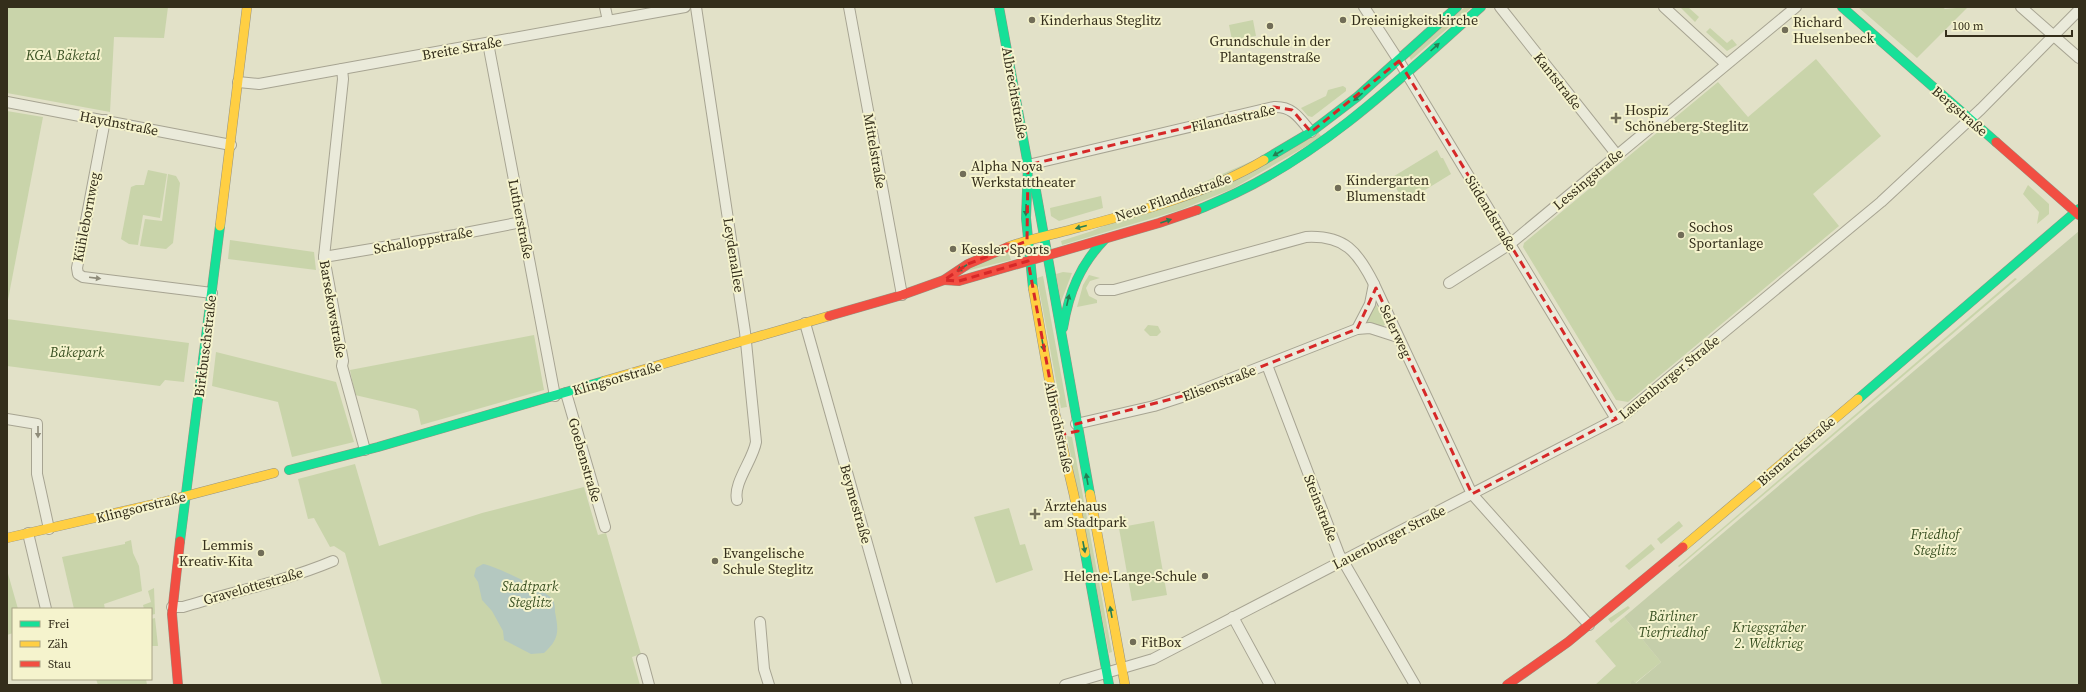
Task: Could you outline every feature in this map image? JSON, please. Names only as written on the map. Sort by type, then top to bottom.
[{"type":"street","name":"Birkbuschstraße","points":[[178,685],[172,607],[231,145],[247,7]]},
{"type":"street","points":[[605,7],[608,21]]},
{"type":"street","name":"Breite Straße","points":[[238,82],[259,84],[686,7]]},
{"type":"street","name":"Leydenallee","points":[[696,7],[746,340],[756,442],[753,455],[737,490],[737,500]]},
{"type":"street","name":"Mittelstraße","points":[[849,7],[902,295]]},
{"type":"street","name":"Albrechtstraße","points":[[1001,7],[1028,165],[1029,180],[1026,218],[1028,261],[1060,435],[1074,495],[1109,685]]},
{"type":"street","name":"Südendstraße","points":[[1364,7],[1399,61],[1616,420]]},
{"type":"street","points":[[1311,132],[1357,97],[1399,61],[1457,7]]},
{"type":"street","points":[[1406,74],[1481,7]]},
{"type":"street","name":"Kantstraße","points":[[1500,7],[1617,155]]},
{"type":"street","points":[[1664,7],[1726,64]]},
{"type":"street","name":"Lessingstraße","points":[[1510,244],[1796,7]]},
{"type":"street","name":"Bergstraße","points":[[1842,7],[1970,120],[2078,212]]},
{"type":"street","points":[[2020,7],[2079,58]]},
{"type":"street","name":"Lauenburger Straße","points":[[1065,685],[1153,659],[1616,420],[1628,412],[1881,202],[1970,120],[2079,10]]},
{"type":"street","name":"Lutherstraße","points":[[488,43],[554,396]]},
{"type":"street","name":"Barsekowstraße","points":[[342,69],[343,79],[324,257],[343,361],[342,366],[365,450]]},
{"type":"street","name":"Neue Filandastraße","points":[[1028,261],[1159,223],[1203,208],[1254,184],[1307,153],[1359,114],[1406,74]]},
{"type":"street","name":"Haydnstraße","points":[[7,102],[231,145]]},
{"type":"street","name":"Filandastraße","points":[[1028,165],[1274,107],[1284,107],[1292,110],[1311,132]]},
{"type":"street","name":"Kühlebornweg","points":[[105,120],[77,272],[83,277],[212,294]]},
{"type":"street","name":"Neue Filandastraße","points":[[1027,241],[1119,217],[1197,191],[1248,170],[1311,132]]},
{"type":"street","name":"Albrechtstraße","points":[[1029,180],[1036,191],[1046,256],[1125,685]]},
{"type":"street","name":"Bismarckstraße","points":[[1507,685],[1559,649],[1727,511],[2078,212]]},
{"type":"street","name":"Schalloppstraße","points":[[324,257],[522,222]]},
{"type":"street","name":"Selerweg","points":[[1100,290],[1114,290],[1306,237],[1323,236],[1338,240],[1350,248],[1364,265],[1374,284],[1472,494],[1589,625]]},
{"type":"street","points":[[1061,338],[1067,302],[1075,277],[1082,265],[1106,238]]},
{"type":"street","name":"Klingsorstraße","points":[[289,470],[566,393],[902,295],[944,280],[968,264],[1007,246],[1027,241]]},
{"type":"street","points":[[1449,283],[1510,244]]},
{"type":"street","name":"Klingsorstraße","points":[[944,280],[959,281],[1028,261]]},
{"type":"street","points":[[1357,329],[1370,304],[1374,284]]},
{"type":"street","name":"Beymestraße","points":[[805,323],[907,685]]},
{"type":"street","name":"Elisenstraße","points":[[1077,427],[1180,398],[1357,329],[1370,328],[1398,336]]},
{"type":"street","name":"Steinstraße","points":[[1267,365],[1342,561],[1415,685]]},
{"type":"street","name":"Goebenstraße","points":[[566,393],[605,527]]},
{"type":"street","points":[[7,419],[37,424],[37,474],[49,529]]},
{"type":"street","points":[[1060,435],[1077,427]]},
{"type":"street","name":"Klingsorstraße","points":[[7,538],[186,496],[274,473]]},
{"type":"street","points":[[28,533],[46,608]]},
{"type":"street","name":"Gravelottestraße","points":[[172,607],[197,602],[310,570],[333,561]]},
{"type":"street","points":[[1233,617],[1270,685]]},
{"type":"street","points":[[760,622],[764,669],[769,685]]},
{"type":"street","points":[[642,658],[649,685]]},
{"type":"highlighted area","points":[[1399,61],[1616,419],[1472,494],[1376,288],[1357,329],[1194,393],[1076,424],[1078,431],[1060,435],[1028,261],[959,281],[944,280],[968,264],[1027,241],[1028,165],[1274,107],[1292,110],[1311,132]]},
{"type":"green space","name":"KGA Bäketal","points":[[7,7],[168,7],[164,38],[114,37],[110,112],[7,93]]},
{"type":"green space","points":[[1465,7],[1472,7],[1411,60],[1409,56]]},
{"type":"green space","points":[[1680,7],[1688,7],[1699,17],[1695,22]]},
{"type":"green space","points":[[1858,7],[1942,7],[1945,9],[1968,7],[1917,58]]},
{"type":"green space","points":[[1253,20],[1256,36],[1232,40],[1229,25]]},
{"type":"green space","points":[[1710,28],[1727,43],[1732,39],[1737,45],[1727,51],[1706,32]]},
{"type":"green space","name":"Sochos Sportanlage","points":[[1816,59],[1881,136],[1813,194],[1839,226],[1628,402],[1616,400],[1523,247],[1524,243],[1718,82],[1748,117]]},
{"type":"green space","points":[[1343,86],[1346,88],[1346,91],[1312,117],[1308,116],[1301,108],[1326,96],[1328,90]]},
{"type":"green space","points":[[7,111],[43,117],[7,305]]},
{"type":"green space","points":[[1318,132],[1321,136],[1310,144],[1232,189],[1180,210],[1062,245],[1061,241],[1092,231]]},
{"type":"green space","points":[[1437,150],[1451,174],[1404,203],[1391,178]]},
{"type":"green space","points":[[148,170],[167,174],[160,218],[143,215],[138,245],[129,244],[121,239],[131,187],[136,185],[144,185]]},
{"type":"green space","points":[[168,174],[176,176],[180,183],[173,243],[166,249],[140,246],[145,219],[162,221]]},
{"type":"green space","points":[[2028,185],[2049,204],[2049,214],[2037,224],[2039,212],[2023,194]]},
{"type":"green space","points":[[1101,196],[1103,208],[1059,221],[1051,216],[1050,208]]},
{"type":"green space","name":"Friedhof Steglitz","points":[[2079,231],[2079,685],[1631,685],[1630,683],[1633,680],[1636,683],[1661,662],[1624,617]]},
{"type":"green space","points":[[230,240],[314,252],[316,270],[228,259]]},
{"type":"green space","points":[[1008,251],[1011,260],[958,273]]},
{"type":"green space","points":[[1063,272],[1072,273],[1061,302],[1056,274]]},
{"type":"green space","points":[[1089,275],[1100,278],[1090,281],[1086,288],[1089,296],[1097,300],[1097,303],[1077,307],[1083,285]]},
{"type":"green space","points":[[1043,276],[1067,407],[1061,408],[1037,278]]},
{"type":"green space","points":[[2015,278],[2017,279],[1679,567],[1678,566]]},
{"type":"green space","points":[[1374,303],[1376,304],[1385,324],[1383,327],[1365,323]]},
{"type":"green space","name":"Bäkepark","points":[[7,319],[189,343],[184,382],[165,380],[160,386],[7,366]]},
{"type":"green space","points":[[1148,325],[1158,326],[1161,332],[1157,336],[1150,336],[1144,330]]},
{"type":"green space","points":[[534,335],[544,390],[421,425],[418,411],[415,409],[355,395],[350,370]]},
{"type":"green space","points":[[216,352],[336,382],[354,442],[292,457],[278,402],[212,386]]},
{"type":"green space","points":[[1067,436],[1072,437],[1112,652],[1109,653]]},
{"type":"green space","name":"Stadtpark Steglitz","points":[[355,464],[379,546],[482,513],[584,487],[598,535],[606,533],[641,654],[632,657],[640,685],[382,685],[345,553],[334,546],[330,547],[314,518],[308,519],[298,479]]},
{"type":"green space","points":[[1009,508],[1020,545],[1025,544],[1033,570],[996,583],[974,517]]},
{"type":"green space","points":[[1125,516],[1127,526],[1154,521],[1167,595],[1132,601],[1117,517]]},
{"type":"green space","points":[[1679,521],[1683,526],[1661,544],[1657,539]]},
{"type":"green space","points":[[131,540],[133,553],[139,566],[142,591],[104,604],[105,608],[74,608],[62,557],[125,544],[125,542]]},
{"type":"green space","points":[[1651,544],[1655,549],[1629,570],[1625,566]]},
{"type":"green space","points":[[7,570],[18,608],[12,608],[12,633],[7,635]]},
{"type":"green space","points":[[154,588],[155,614],[152,615],[152,608],[144,608],[143,605],[151,602],[148,591]]},
{"type":"green space","points":[[1628,606],[1630,608],[1611,623],[1608,619]]},
{"type":"green space","points":[[1624,617],[1661,662],[1635,683],[1634,681],[1630,683],[1631,685],[1595,685],[1616,666],[1595,641]]},
{"type":"green space","points":[[155,618],[158,646],[152,646],[152,619]]},
{"type":"green space","points":[[96,680],[146,680],[147,685],[98,685]]},
{"type":"shaded area","points":[[483,564],[521,579],[542,591],[553,600],[555,605],[557,635],[553,644],[544,653],[531,654],[504,640],[503,631],[492,611],[482,600],[478,582],[474,576],[476,568]]},
{"type":"traffic: fast","points":[[999,7],[1028,165],[1026,218],[1033,288]]},
{"type":"traffic: fast","points":[[1264,160],[1311,132],[1357,97],[1457,7]]},
{"type":"traffic: fast","points":[[1197,210],[1236,193],[1303,155],[1365,109],[1481,7]]},
{"type":"traffic: fast","points":[[1842,7],[1996,142]]},
{"type":"traffic: fast","points":[[1029,180],[1036,191],[1090,494]]},
{"type":"traffic: fast","points":[[1858,399],[2079,209]]},
{"type":"traffic: fast","points":[[180,541],[220,226]]},
{"type":"traffic: fast","points":[[1063,328],[1072,291],[1082,269],[1105,239]]},
{"type":"traffic: fast","points":[[289,470],[378,447],[604,381]]},
{"type":"traffic: fast","points":[[1085,553],[1109,685]]},
{"type":"traffic: slow","points":[[220,226],[247,7]]},
{"type":"traffic: slow","points":[[1008,247],[1171,201],[1243,172],[1264,160]]},
{"type":"traffic: slow","points":[[1033,288],[1055,413],[1074,495],[1085,553]]},
{"type":"traffic: slow","points":[[604,381],[829,316]]},
{"type":"traffic: slow","points":[[1683,547],[1858,399]]},
{"type":"traffic: slow","points":[[7,538],[163,502],[274,473]]},
{"type":"traffic: slow","points":[[1090,494],[1125,685]]},
{"type":"traffic: jam","points":[[1996,142],[2079,215]]},
{"type":"traffic: jam","points":[[944,280],[959,281],[1159,223],[1197,210]]},
{"type":"traffic: jam","points":[[829,316],[902,295],[944,280],[968,264],[1008,247]]},
{"type":"traffic: jam","points":[[178,685],[172,614],[180,541]]},
{"type":"traffic: jam","points":[[1507,685],[1568,642],[1683,547]]},
{"type":"place","name":"Kinderhaus Steglitz","points":[[1032,20]]},
{"type":"place","name":"Dreieinigkeitskirche","points":[[1343,20]]},
{"type":"place","name":"Grundschule in der Plantagenstraße","points":[[1270,26]]},
{"type":"place","name":"Richard Huelsenbeck","points":[[1785,30]]},
{"type":"place","name":"Hospiz Schöneberg-Steglitz","points":[[1616,118]]},
{"type":"place","name":"Alpha Nova Werkstatttheater","points":[[963,174]]},
{"type":"place","name":"Kindergarten Blumenstadt","points":[[1338,188]]},
{"type":"place","name":"Sochos Sportanlage","points":[[1681,235]]},
{"type":"place","name":"Kessler Sports","points":[[953,249]]},
{"type":"place","name":"Ärztehaus am Stadtpark","points":[[1035,514]]},
{"type":"place","name":"Lemmis Kreativ-Kita","points":[[261,553]]},
{"type":"place","name":"Evangelische Schule Steglitz","points":[[715,561]]},
{"type":"place","name":"Helene-Lange-Schule","points":[[1205,576]]},
{"type":"place","name":"FitBox","points":[[1133,642]]},
{"type":"park label","name":"Bärliner Tierfriedhof","points":[[1673,624]]},
{"type":"park label","name":"Kriegsgräber 2. Weltkrieg","points":[[1769,636]]}]
